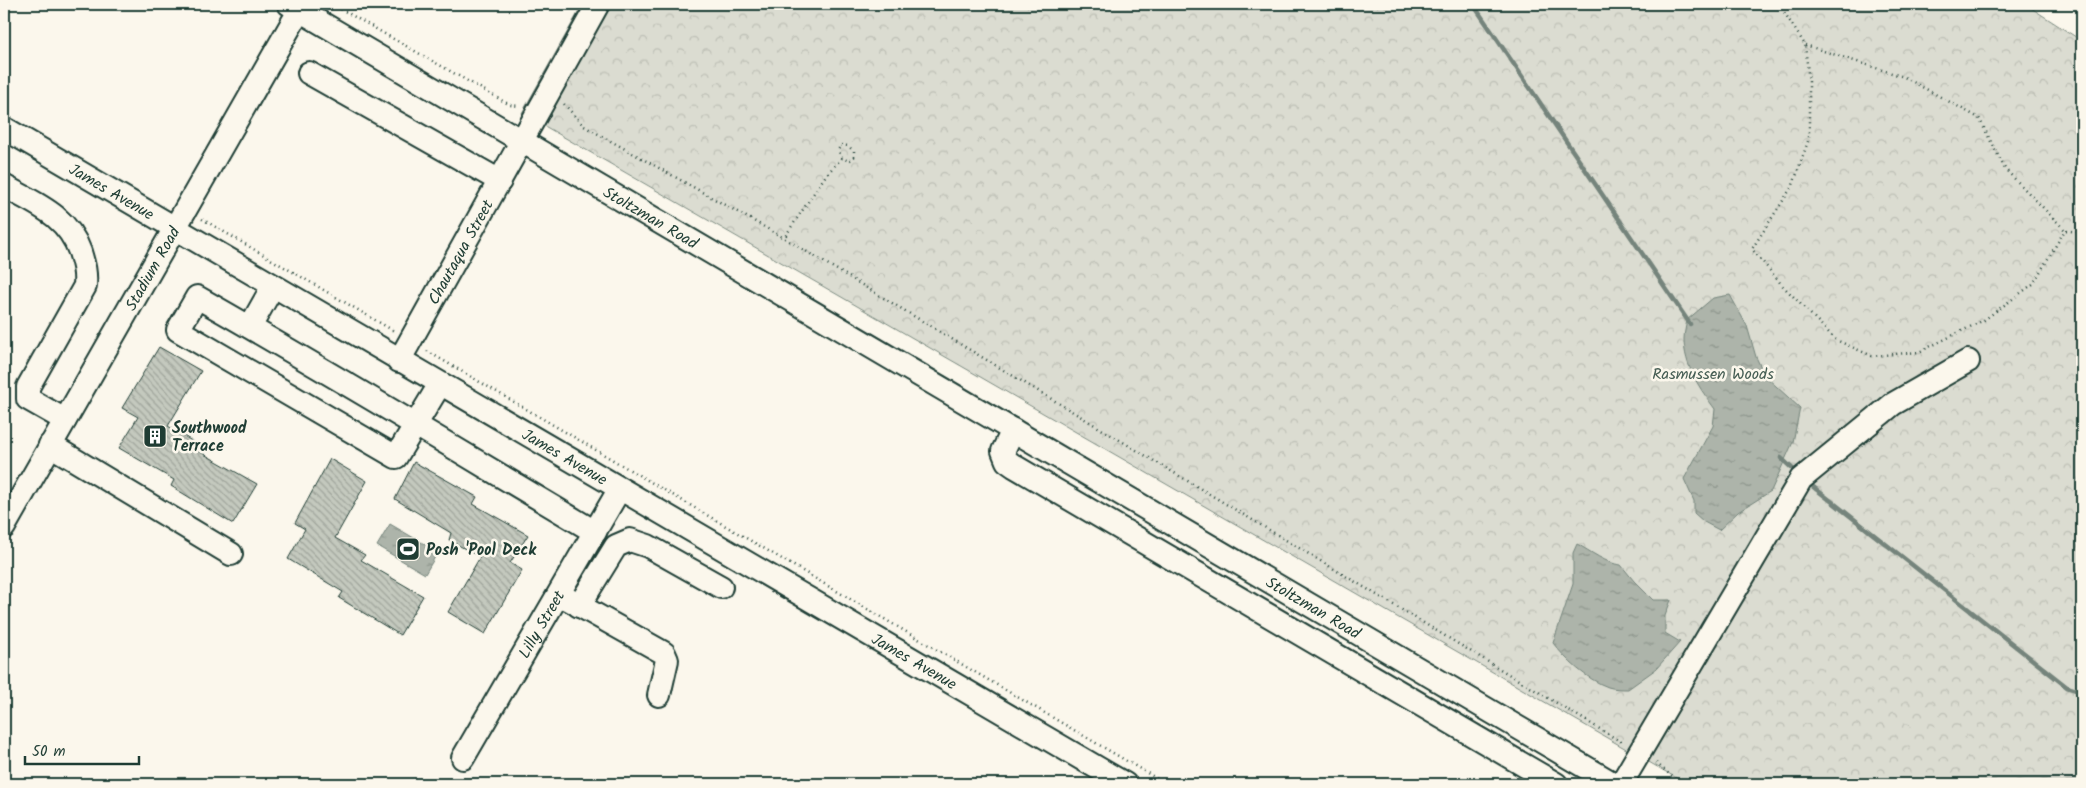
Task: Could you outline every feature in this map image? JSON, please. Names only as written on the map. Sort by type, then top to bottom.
[{"type":"street","name":"Chautaqua Street","points":[[399,361],[598,4]]},
{"type":"street","name":"Stoltzman Road","points":[[297,6],[522,142],[1614,784]]},
{"type":"street","name":"Stadium Road","points":[[4,527],[180,219],[297,6]]},
{"type":"street","points":[[309,72],[500,181]]},
{"type":"street","name":"James Avenue","points":[[4,128],[180,219],[273,286],[1125,784]]},
{"type":"street","points":[[4,186],[57,217],[72,233],[86,273],[85,286],[28,387],[28,399],[65,420]]},
{"type":"street","points":[[250,327],[273,286]]},
{"type":"street","points":[[440,384],[416,425],[396,457],[178,330],[197,297],[416,425],[595,532]]},
{"type":"street","points":[[1621,784],[1801,479],[1893,404],[1968,361]]},
{"type":"street","name":"Stoltzman Road","points":[[1013,430],[1003,451],[1007,461],[1014,466],[1556,784]]},
{"type":"street","points":[[50,445],[231,554]]},
{"type":"street","name":"Lilly Street","points":[[462,758],[620,490]]},
{"type":"street","points":[[673,560],[689,530]]},
{"type":"street","points":[[579,606],[616,546],[630,540],[648,546],[721,587]]},
{"type":"street","points":[[558,594],[664,653],[667,660],[659,695]]},
{"type":"path","points":[[332,4],[510,105],[523,107]]},
{"type":"path","points":[[1779,4],[1805,45],[1809,82],[1809,138],[1793,185],[1752,249],[1782,285],[1836,340],[1872,356],[1920,352],[1984,320],[2033,284],[2065,230]]},
{"type":"path","points":[[1805,45],[1904,77],[1978,118],[2004,169],[2065,230],[2082,233]]},
{"type":"path","points":[[558,77],[564,104],[584,126],[784,238],[1640,753],[1681,784]]},
{"type":"path","points":[[841,145],[848,146],[854,151],[854,157],[849,161],[842,158],[838,150],[841,145]]},
{"type":"path","points":[[784,238],[826,176],[842,158]]},
{"type":"path","points":[[180,219],[410,341],[1166,784]]},
{"type":"green space","name":"Rasmussen Woods","points":[[583,4],[2025,4],[2082,41],[2082,784],[1687,784],[522,113]]},
{"type":"water","points":[[1730,295],[1747,326],[1756,357],[1765,376],[1800,408],[1793,442],[1771,491],[1738,512],[1719,530],[1704,522],[1694,513],[1694,501],[1684,479],[1713,426],[1715,409],[1690,368],[1684,337],[1687,320],[1713,298]]},
{"type":"water","name":"Posh 'Pool Deck","points":[[390,524],[438,552],[425,574],[377,546]]},
{"type":"water","points":[[1577,544],[1604,560],[1621,565],[1653,600],[1671,600],[1665,616],[1665,633],[1680,642],[1656,669],[1628,689],[1610,688],[1600,684],[1571,663],[1553,643],[1573,584],[1573,553]]},
{"type":"building","name":"Southwood Terrace","points":[[159,347],[201,371],[168,426],[198,445],[195,449],[257,484],[233,524],[171,486],[174,480],[119,448],[138,417],[122,408]]},
{"type":"building","points":[[330,459],[367,481],[335,538],[365,555],[361,560],[423,596],[400,635],[339,598],[343,592],[288,559],[305,529],[295,523]]},
{"type":"building","points":[[414,462],[477,497],[473,504],[528,535],[510,563],[522,570],[485,634],[448,612],[480,557],[449,540],[451,533],[395,499]]},
{"type":"waterway","points":[[1473,4],[1690,324]]},
{"type":"waterway","points":[[1781,458],[1797,473]]},
{"type":"waterway","points":[[1807,482],[2067,687],[2079,691],[2082,690]]},
{"type":"place","name":"Southwood Terrace","points":[[155,436]]},
{"type":"place","name":"Posh 'Pool Deck","points":[[408,549]]}]
